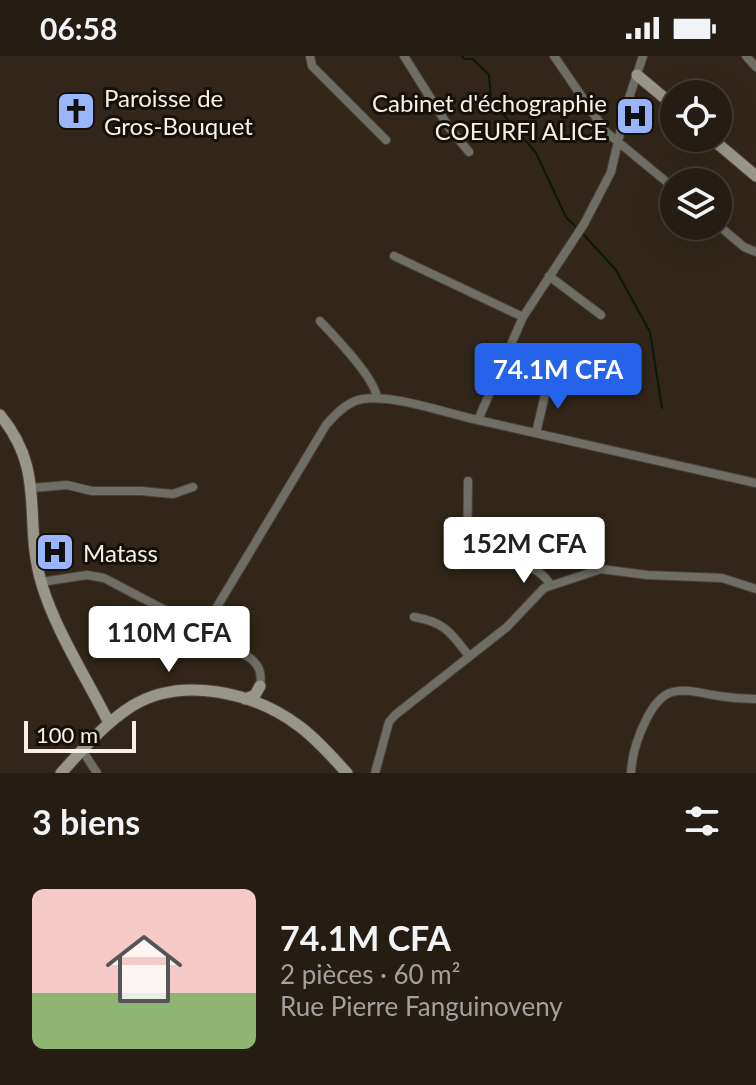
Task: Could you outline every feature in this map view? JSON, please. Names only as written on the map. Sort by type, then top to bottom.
[{"type":"main road","points":[[637,75],[660,94]]},
{"type":"main road","points":[[728,152],[756,176]]},
{"type":"main road","points":[[0,415],[24,454],[32,488],[35,552],[41,582],[59,625],[109,723]]},
{"type":"main road","points":[[244,699],[255,695],[260,686]]},
{"type":"main road","points":[[260,686],[266,706]]},
{"type":"main road","points":[[61,773],[109,723],[133,705],[171,692],[205,691],[266,706],[301,727],[347,773]]},
{"type":"street","points":[[310,56],[312,66],[386,140]]},
{"type":"street","points":[[404,56],[450,129],[469,152]]},
{"type":"street","points":[[554,56],[606,132],[660,176]]},
{"type":"street","points":[[478,420],[523,317],[600,197],[611,172],[626,107],[643,56]]},
{"type":"street","points":[[746,56],[756,67]]},
{"type":"street","points":[[732,237],[756,252]]},
{"type":"street","points":[[394,256],[523,317]]},
{"type":"street","points":[[549,276],[601,315]]},
{"type":"street","points":[[320,321],[376,390],[377,397]]},
{"type":"street","points":[[536,433],[548,382]]},
{"type":"street","points":[[203,630],[326,425],[357,400],[377,397],[756,483]]},
{"type":"street","points":[[467,563],[468,481]]},
{"type":"street","points":[[32,488],[67,485],[96,491],[173,494],[193,487]]},
{"type":"street","points":[[456,565],[491,561],[535,569],[545,575],[550,584]]},
{"type":"street","points":[[375,773],[389,722],[395,715],[514,622],[539,591],[550,584],[609,568],[647,575],[722,578],[756,589]]},
{"type":"street","points":[[41,582],[87,575],[104,578],[203,630],[257,664],[260,686]]},
{"type":"street","points":[[414,617],[433,620],[449,630],[469,656]]},
{"type":"street","points":[[631,773],[637,738],[653,705],[660,698],[684,690],[756,699]]},
{"type":"street","points":[[82,750],[97,773]]},
{"type":"waterway","points":[[462,56],[473,59],[489,75],[491,100],[536,153],[566,217],[576,227]]},
{"type":"waterway","points":[[583,234],[616,270],[650,332],[662,408]]},
{"type":"place","name":"Paroisse de Gros-Bouquet","points":[[76,111]]},
{"type":"place","name":"Cabinet d'échographie COEURFI ALICE","points":[[635,116]]},
{"type":"place","name":"Matass","points":[[55,552]]}]
